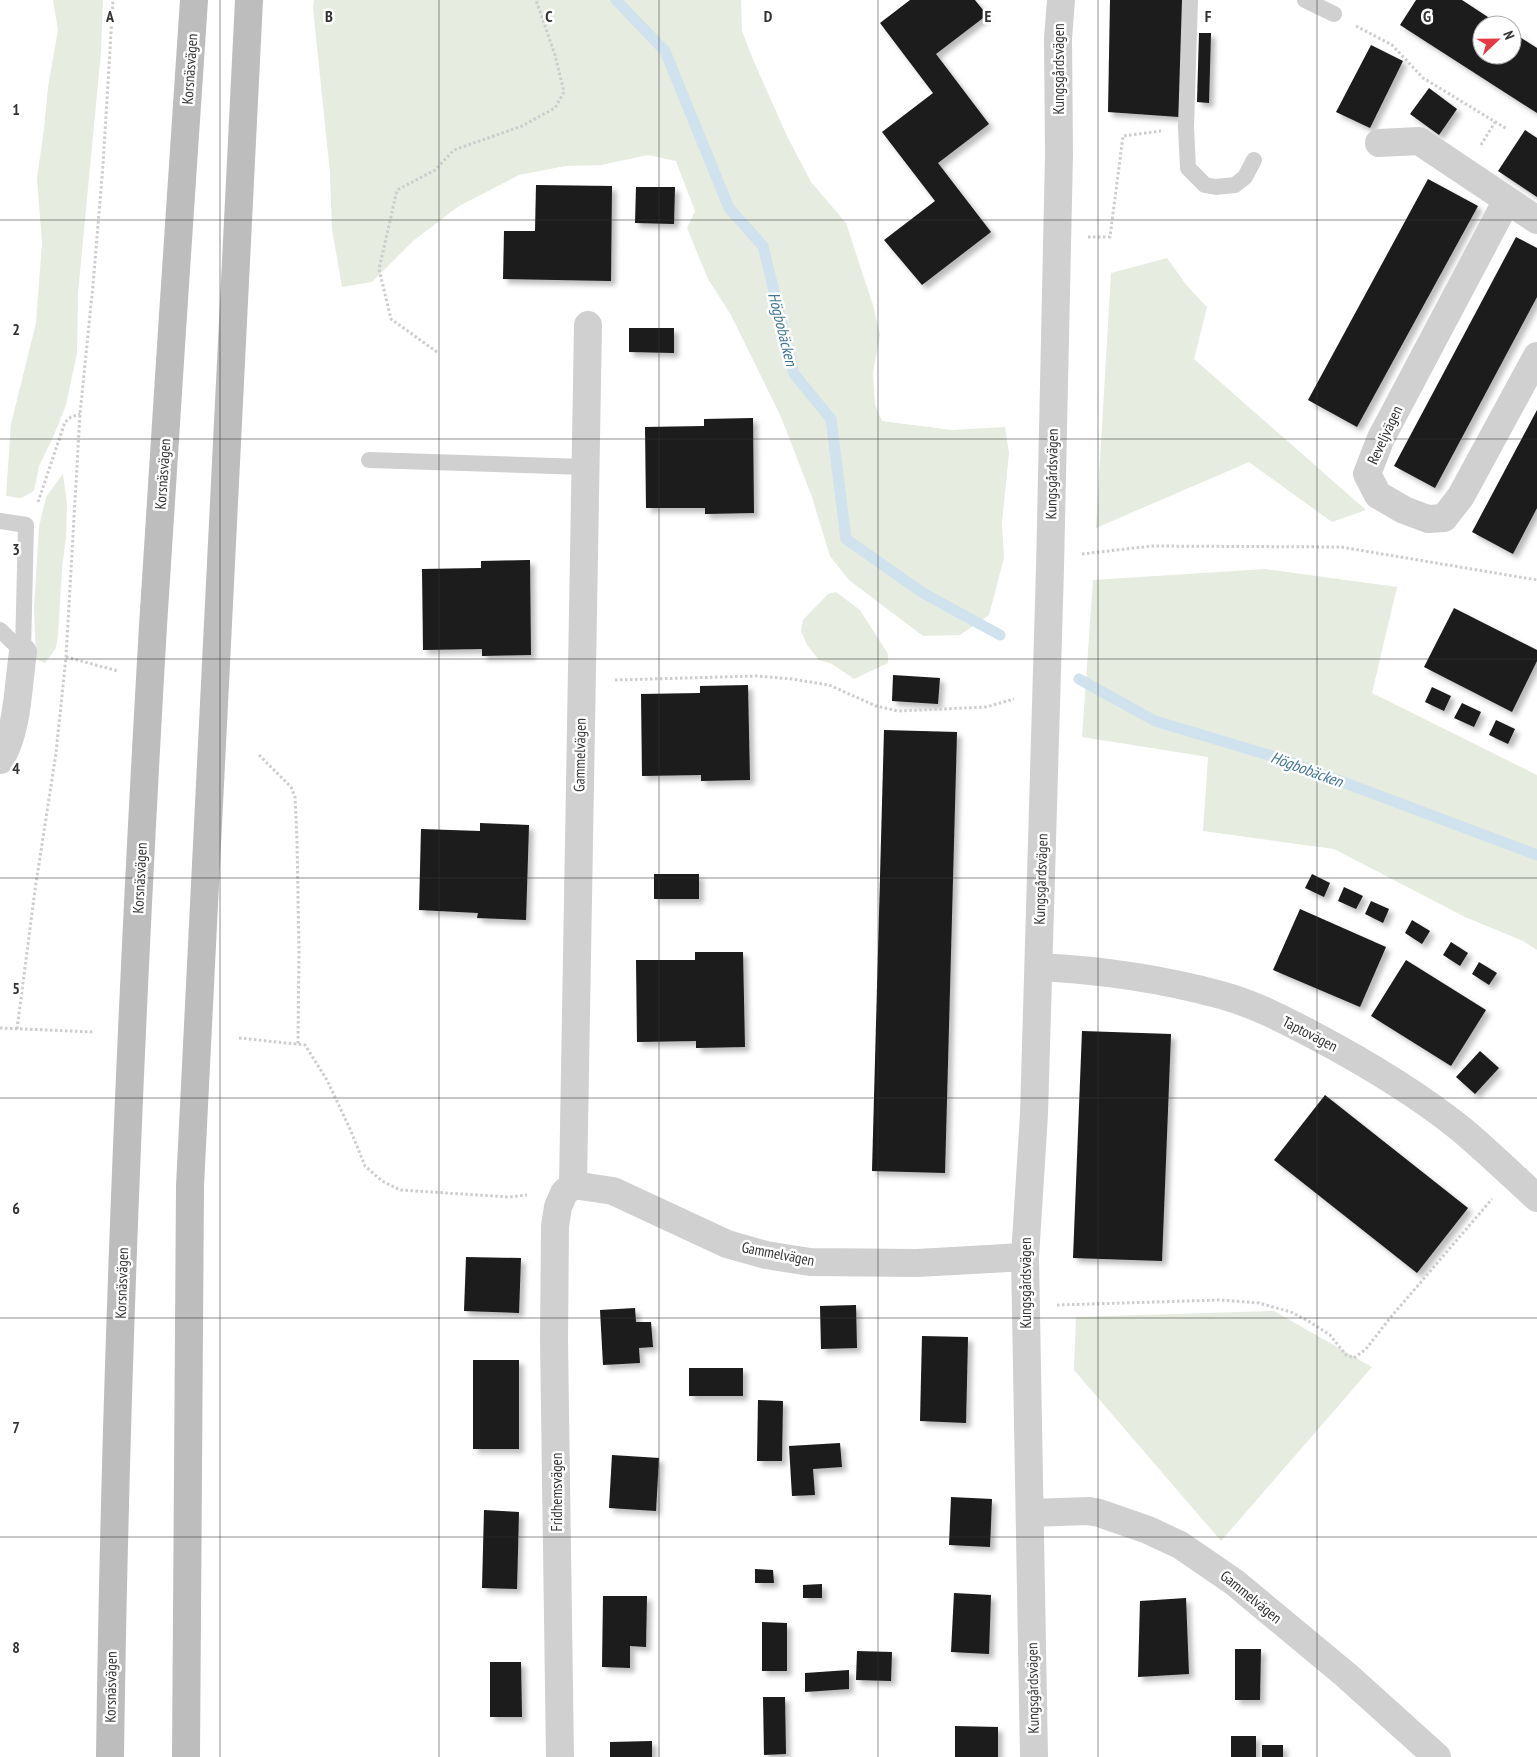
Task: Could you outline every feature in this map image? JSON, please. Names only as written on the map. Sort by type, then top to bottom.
[{"type":"main road","name":"Korsnäsvägen","points":[[110,1757],[116,1496],[130,1069],[153,626],[194,0]]},
{"type":"main road","points":[[186,1757],[190,1186],[249,0]]},
{"type":"street","name":"Kungsgårdsvägen","points":[[1034,1757],[1025,1257],[1034,1114],[1059,164],[1058,39],[1061,0]]},
{"type":"street","points":[[1379,143],[1419,141],[1537,220]]},
{"type":"street","name":"Reveljvägen","points":[[1507,200],[1381,438],[1367,474],[1378,495],[1404,510],[1428,519],[1444,518],[1461,496],[1537,356]]},
{"type":"street","name":"Gammelvägen","points":[[555,1226],[558,1207],[569,1189],[582,680],[588,325]]},
{"type":"street","points":[[0,760],[6,751],[12,728],[23,652]]},
{"type":"street","name":"Taptovägen","points":[[1038,967],[1104,972],[1145,978],[1222,996],[1263,1011],[1342,1050],[1400,1084],[1462,1130],[1537,1198]]},
{"type":"street","name":"Gammelvägen","points":[[569,1189],[612,1191],[727,1244],[766,1255],[810,1262],[917,1263],[1025,1257]]},
{"type":"street","name":"Fridhemsvägen","points":[[555,1226],[554,1340],[560,1757]]},
{"type":"street","name":"Gammelvägen","points":[[1030,1513],[1094,1512],[1148,1530],[1180,1546],[1208,1563],[1241,1588],[1346,1675],[1437,1757]]},
{"type":"lane","points":[[1190,0],[1186,127],[1188,168],[1205,184],[1216,188],[1235,185],[1245,177],[1254,160]]},
{"type":"lane","points":[[1305,0],[1334,14]]},
{"type":"lane","points":[[369,460],[585,467]]},
{"type":"lane","points":[[0,521],[26,526],[23,652]]},
{"type":"lane","points":[[0,630],[23,652]]},
{"type":"path","points":[[16,1029],[56,753],[66,657],[80,414],[103,165],[113,0]]},
{"type":"path","points":[[437,352],[391,319],[379,268],[397,190],[435,170],[454,150],[522,126],[555,108],[564,92],[555,55],[536,0]]},
{"type":"path","points":[[1334,14],[1392,45],[1423,78],[1507,129]]},
{"type":"path","points":[[1081,237],[1110,237],[1123,136],[1186,127]]},
{"type":"path","points":[[26,526],[42,494],[65,422],[71,417],[80,414]]},
{"type":"path","points":[[1077,554],[1152,546],[1341,547],[1537,580]]},
{"type":"path","points":[[66,657],[118,671]]},
{"type":"path","points":[[582,680],[756,676],[792,678],[829,686],[876,706],[898,711],[986,707],[1046,688]]},
{"type":"path","points":[[259,755],[291,787],[295,797],[300,952],[298,1044]]},
{"type":"path","points":[[0,1028],[93,1032]]},
{"type":"path","points":[[239,1038],[305,1045],[327,1080],[365,1166],[382,1181],[400,1190],[499,1196],[569,1189]]},
{"type":"path","points":[[1049,1305],[1220,1300],[1259,1303],[1291,1312],[1310,1322],[1330,1334],[1346,1355],[1354,1358],[1366,1349],[1390,1318],[1512,1176]]},
{"type":"shaded area","points":[[53,0],[103,0],[101,52],[78,293],[77,353],[66,405],[39,466],[34,491],[21,498],[6,496],[11,424],[36,323],[42,243],[37,178],[48,87],[58,30]]},
{"type":"shaded area","points":[[314,0],[741,0],[742,31],[786,134],[811,182],[846,223],[873,305],[880,335],[873,373],[875,405],[882,421],[952,430],[1005,427],[1009,453],[1002,523],[1004,558],[989,615],[960,635],[923,636],[849,580],[830,556],[812,497],[781,417],[731,315],[708,279],[687,228],[695,211],[676,161],[648,155],[601,165],[565,166],[519,175],[459,206],[413,241],[372,282],[342,287],[332,229],[330,173],[313,8]]},
{"type":"shaded area","points":[[1167,258],[1187,286],[1207,307],[1194,359],[1366,510],[1332,522],[1249,462],[1096,528],[1111,273]]},
{"type":"shaded area","points":[[63,474],[67,504],[66,537],[58,635],[56,648],[45,663],[36,659],[34,606],[39,527],[46,497]]},
{"type":"shaded area","points":[[1265,569],[1397,587],[1372,693],[1537,775],[1537,950],[1523,941],[1465,917],[1334,849],[1203,831],[1208,757],[1082,737],[1093,580]]},
{"type":"shaded area","points":[[836,592],[860,610],[888,654],[888,663],[854,679],[832,664],[819,660],[807,645],[801,631],[803,620],[828,594]]},
{"type":"shaded area","points":[[1274,1311],[1372,1367],[1221,1541],[1074,1370],[1076,1317]]},
{"type":"building","points":[[910,0],[975,0],[987,15],[936,54],[989,124],[938,163],[991,232],[922,285],[884,240],[935,201],[882,132],[933,93],[880,23]]},
{"type":"building","points":[[1110,0],[1183,0],[1179,117],[1108,112]]},
{"type":"building","points":[[1416,0],[1462,0],[1485,15],[1472,15],[1472,65],[1522,65],[1522,38],[1537,48],[1537,113],[1400,25]]},
{"type":"building","points":[[1199,33],[1211,33],[1209,103],[1197,102]]},
{"type":"building","points":[[1371,45],[1403,61],[1370,128],[1336,112]]},
{"type":"building","points":[[1429,88],[1457,109],[1439,135],[1410,114]]},
{"type":"building","points":[[1525,130],[1537,138],[1537,197],[1498,171]]},
{"type":"building","points":[[1428,179],[1478,206],[1357,427],[1308,400]]},
{"type":"building","points":[[536,185],[612,186],[611,281],[503,279],[504,231],[535,231]]},
{"type":"building","points":[[636,187],[675,187],[674,224],[635,223]]},
{"type":"building","points":[[1516,237],[1537,248],[1537,297],[1435,488],[1394,466]]},
{"type":"building","points":[[629,328],[674,328],[674,353],[629,352]]},
{"type":"building","points":[[1537,410],[1537,508],[1513,554],[1472,532]]},
{"type":"building","points":[[753,418],[754,513],[705,514],[705,508],[646,508],[645,427],[704,426],[704,419]]},
{"type":"building","points":[[530,560],[531,655],[482,656],[482,649],[423,650],[422,569],[481,568],[481,561]]},
{"type":"building","points":[[1454,608],[1537,650],[1537,661],[1512,712],[1424,667]]},
{"type":"building","points":[[893,675],[940,678],[938,704],[892,701]]},
{"type":"building","points":[[748,685],[750,780],[701,781],[701,775],[642,776],[641,694],[700,693],[700,686]]},
{"type":"building","points":[[1432,687],[1451,696],[1444,711],[1425,702]]},
{"type":"building","points":[[1462,703],[1481,712],[1474,727],[1454,718]]},
{"type":"building","points":[[1496,720],[1515,729],[1508,744],[1489,735]]},
{"type":"building","points":[[884,730],[957,732],[945,1173],[872,1171]]},
{"type":"building","points":[[480,823],[529,825],[526,920],[477,918],[478,913],[419,910],[421,829],[480,831]]},
{"type":"building","points":[[654,874],[699,874],[699,899],[654,899]]},
{"type":"building","points":[[1312,874],[1330,883],[1324,897],[1305,888]]},
{"type":"building","points":[[1344,887],[1363,896],[1356,909],[1338,901]]},
{"type":"building","points":[[1371,901],[1389,909],[1383,923],[1365,914]]},
{"type":"building","points":[[1300,909],[1386,947],[1360,1007],[1273,970]]},
{"type":"building","points":[[1412,920],[1430,931],[1422,944],[1405,933]]},
{"type":"building","points":[[1451,942],[1468,953],[1460,966],[1443,955]]},
{"type":"building","points":[[695,952],[743,952],[745,1047],[696,1048],[696,1041],[637,1042],[636,960],[695,960]]},
{"type":"building","points":[[1406,960],[1486,1010],[1451,1066],[1371,1016]]},
{"type":"building","points":[[1479,962],[1497,973],[1489,985],[1472,974]]},
{"type":"building","points":[[1082,1031],[1171,1034],[1162,1261],[1073,1258]]},
{"type":"building","points":[[1480,1051],[1499,1068],[1475,1094],[1456,1077]]},
{"type":"building","points":[[1325,1095],[1468,1208],[1417,1273],[1274,1160]]},
{"type":"building","points":[[466,1257],[521,1258],[519,1313],[464,1311]]},
{"type":"building","points":[[856,1305],[857,1348],[821,1349],[820,1306]]},
{"type":"building","points":[[635,1308],[636,1322],[651,1322],[653,1347],[639,1348],[640,1363],[603,1365],[600,1310]]},
{"type":"building","points":[[922,1336],[968,1337],[966,1423],[920,1421]]},
{"type":"building","points":[[473,1360],[519,1360],[519,1449],[473,1449]]},
{"type":"building","points":[[689,1368],[743,1368],[743,1396],[689,1396]]},
{"type":"building","points":[[758,1400],[783,1401],[782,1461],[757,1461]]},
{"type":"building","points":[[840,1443],[842,1467],[813,1469],[815,1495],[792,1496],[789,1446]]},
{"type":"building","points":[[612,1455],[659,1458],[656,1511],[609,1508]]},
{"type":"building","points":[[951,1497],[992,1499],[990,1547],[949,1545]]},
{"type":"building","points":[[484,1510],[519,1512],[517,1589],[482,1588]]},
{"type":"building","points":[[755,1569],[773,1570],[774,1583],[755,1583]]},
{"type":"building","points":[[822,1584],[822,1598],[803,1598],[803,1585]]},
{"type":"building","points":[[954,1593],[991,1595],[989,1654],[951,1652]]},
{"type":"building","points":[[603,1596],[647,1596],[646,1647],[630,1646],[630,1668],[602,1667]]},
{"type":"building","points":[[1186,1598],[1189,1674],[1138,1677],[1140,1601]]},
{"type":"building","points":[[762,1622],[787,1623],[787,1671],[762,1671]]},
{"type":"building","points":[[1235,1649],[1261,1649],[1260,1700],[1235,1700]]},
{"type":"building","points":[[857,1651],[892,1652],[891,1681],[856,1680]]},
{"type":"building","points":[[490,1662],[521,1662],[522,1717],[490,1717]]},
{"type":"building","points":[[849,1670],[849,1689],[805,1692],[805,1673]]},
{"type":"building","points":[[763,1697],[785,1697],[786,1754],[764,1755]]},
{"type":"building","points":[[955,1726],[998,1727],[998,1757],[955,1757]]},
{"type":"building","points":[[1231,1736],[1256,1736],[1256,1757],[1231,1757]]},
{"type":"building","points":[[652,1741],[652,1757],[610,1757],[610,1742]]},
{"type":"building","points":[[1262,1745],[1283,1745],[1283,1757],[1262,1757]]},
{"type":"waterway","name":"Högbobäcken","points":[[616,0],[665,51],[729,208],[763,246],[794,374],[831,419],[846,539],[923,593],[1000,635]]},
{"type":"waterway","name":"Högbobäcken","points":[[1079,679],[1155,721],[1279,758],[1537,855]]}]
